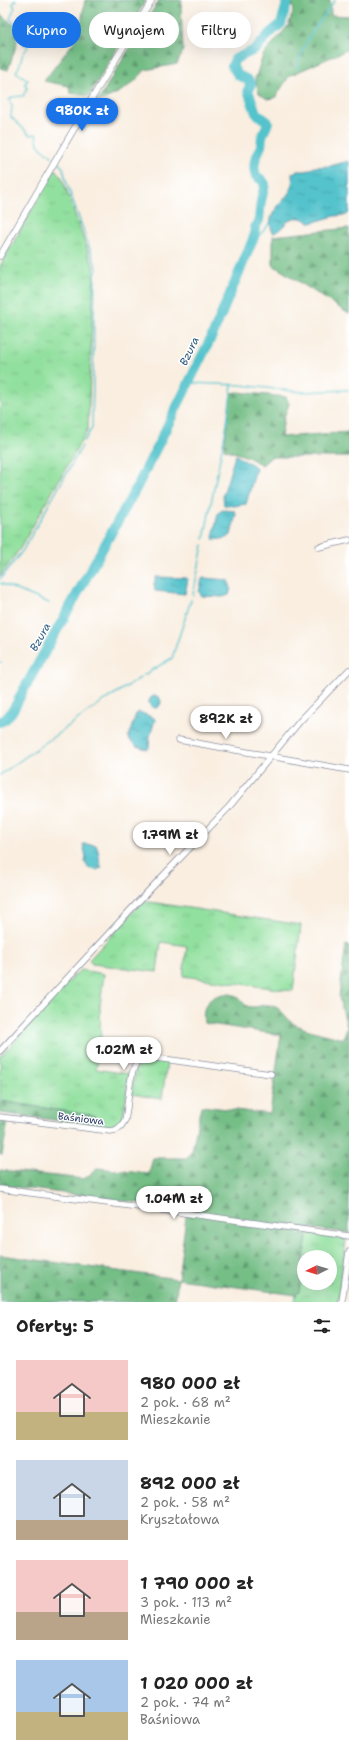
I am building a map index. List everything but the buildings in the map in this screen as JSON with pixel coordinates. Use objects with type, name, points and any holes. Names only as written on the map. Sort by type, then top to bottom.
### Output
[{"type":"street","points":[[0,256],[89,103],[152,0]]},
{"type":"street","points":[[319,547],[349,540]]},
{"type":"street","points":[[0,1051],[137,902],[229,807],[300,721],[349,670]]},
{"type":"street","points":[[180,740],[349,770]]},
{"type":"street","name":"Baśniowa","points":[[0,1117],[116,1130],[121,1126],[124,1120],[133,1072],[138,1058],[142,1056],[271,1074]]},
{"type":"street","points":[[0,1189],[349,1236]]},
{"type":"street","points":[[342,1302],[349,1252]]},
{"type":"green space","points":[[85,0],[146,0],[139,12],[89,12],[89,48],[118,48],[89,96],[70,93],[69,86],[44,81],[69,48],[81,48],[81,23]]},
{"type":"green space","points":[[159,0],[182,0],[183,50],[177,64],[145,70],[135,81],[124,89],[97,102],[130,48],[179,48],[179,12],[152,12]]},
{"type":"green space","points":[[286,0],[330,0],[331,15],[349,16],[349,49],[289,76],[275,98],[267,99],[259,93],[255,79],[263,55],[288,26],[294,9]]},
{"type":"green space","points":[[0,14],[12,24],[12,48],[15,48],[8,70],[0,68]]},
{"type":"green space","points":[[55,169],[62,178],[94,268],[88,429],[21,547],[0,576],[0,266]]},
{"type":"green space","points":[[349,228],[349,314],[273,265],[273,236]]},
{"type":"green space","points":[[238,392],[286,397],[289,404],[284,417],[281,437],[349,432],[349,457],[271,457],[262,465],[248,457],[224,449],[231,393]]},
{"type":"green space","points":[[143,901],[301,925],[293,991],[183,976],[187,946],[161,942],[157,972],[92,964],[89,960]]},
{"type":"green space","points":[[346,945],[349,946],[349,1233],[308,1228],[305,1250],[297,1250],[297,1290],[299,1290],[296,1295],[178,1279],[187,1209],[0,1185],[0,1170],[84,1179],[98,1168],[149,1174],[153,1158],[187,1158],[192,1151],[201,1106],[270,1114],[281,1035],[204,1023],[203,1018],[206,1005],[214,997],[222,994],[230,994],[238,997],[247,1006],[252,1007],[268,1005],[276,1007],[291,1022],[298,1026],[343,1039],[347,1027],[339,997]]},
{"type":"green space","points":[[81,970],[104,974],[100,1006],[101,1045],[96,1069],[128,1074],[126,1100],[123,1114],[119,1123],[112,1126],[100,1126],[95,1116],[0,1101],[0,1057]]},
{"type":"green space","points":[[149,1058],[167,1062],[162,1099],[132,1094],[137,1068],[140,1063]]},
{"type":"green space","points":[[0,1101],[95,1116],[100,1126],[0,1113]]},
{"type":"green space","points":[[0,1121],[8,1122],[2,1155],[0,1155]]},
{"type":"green space","points":[[307,1233],[346,1239],[338,1302],[295,1302],[296,1295],[299,1290],[337,1290],[337,1250],[305,1250]]},
{"type":"green space","points":[[0,1255],[178,1279],[175,1302],[0,1302]]},
{"type":"water","points":[[349,161],[349,212],[347,215],[334,216],[311,223],[297,218],[289,221],[278,231],[273,233],[271,219],[273,213],[289,192],[292,184],[292,173]]},
{"type":"water","points":[[237,455],[242,460],[255,466],[256,469],[246,504],[234,506],[224,505],[223,495],[235,456]]},
{"type":"water","points":[[223,510],[235,511],[236,514],[231,535],[227,538],[214,540],[213,537],[218,513]]},
{"type":"water","points":[[156,577],[188,579],[185,594],[155,591],[154,584]]},
{"type":"water","points":[[202,579],[228,580],[231,588],[229,595],[223,597],[202,596],[199,592]]},
{"type":"water","points":[[153,696],[157,696],[161,702],[157,708],[153,708],[149,704],[149,700]]},
{"type":"water","points":[[139,712],[154,718],[155,720],[150,736],[149,748],[147,749],[136,746],[128,738],[136,714]]},
{"type":"water","points":[[83,844],[96,845],[102,868],[96,870],[88,868],[85,862],[86,857]]},
{"type":"waterway","points":[[16,0],[14,1],[13,5],[15,7],[10,19],[14,22],[15,30],[25,31],[20,38],[24,45],[27,45],[28,47],[22,55],[16,72],[28,80],[25,83],[27,88],[23,96],[13,97],[9,100],[12,106],[11,117],[30,135],[36,134],[38,144],[53,157]]},
{"type":"waterway","name":"Bzura","points":[[0,722],[8,717],[14,709],[138,485],[213,334],[254,237],[255,228],[259,220],[265,184],[256,176],[255,164],[256,157],[261,146],[262,135],[268,122],[256,113],[248,90],[251,84],[248,80],[238,75],[232,66],[235,59],[256,49],[270,33],[281,24],[288,0]]},
{"type":"waterway","points":[[298,69],[307,41],[335,0]]},
{"type":"waterway","points":[[59,163],[63,168],[67,184],[97,269],[95,274],[92,428],[84,441]]},
{"type":"waterway","points":[[254,237],[258,237],[270,223]]},
{"type":"waterway","points":[[188,383],[241,385],[302,392],[349,390]]},
{"type":"waterway","points":[[204,539],[227,423],[232,385]]},
{"type":"waterway","points":[[0,579],[23,550],[82,446]]},
{"type":"waterway","points":[[193,595],[203,545]]},
{"type":"waterway","points":[[0,583],[49,603]]},
{"type":"waterway","points":[[144,675],[172,658],[191,600]]},
{"type":"waterway","points":[[0,775],[102,702],[140,678]]}]
